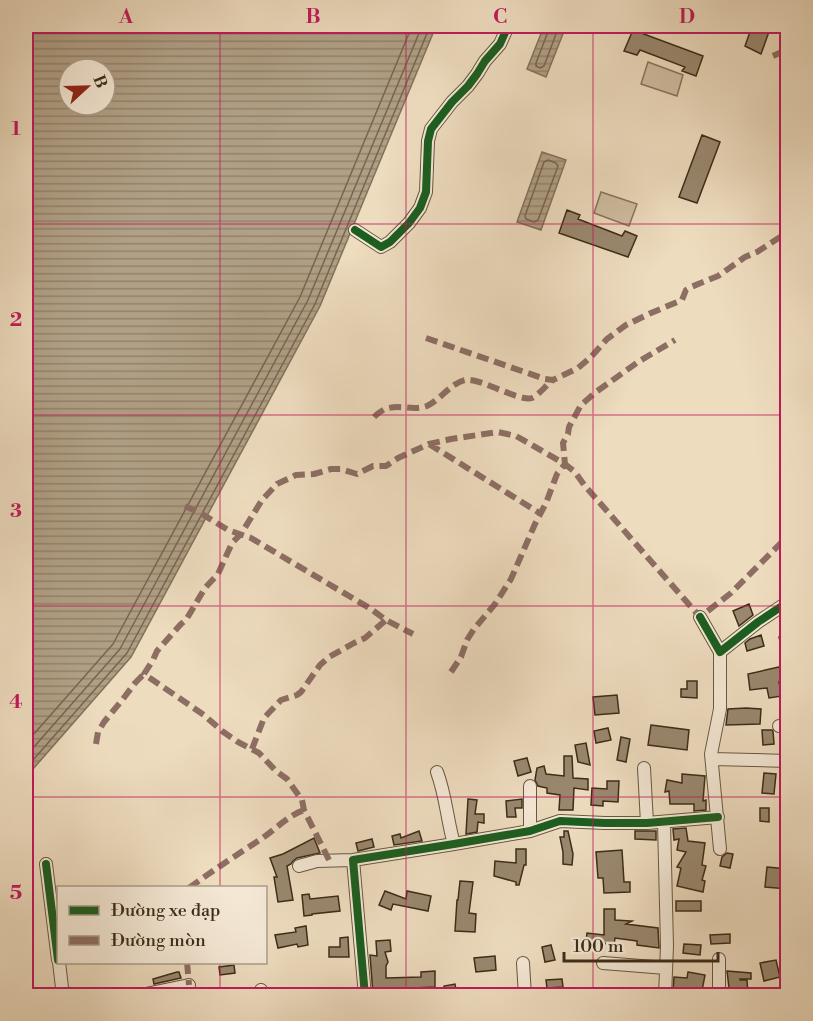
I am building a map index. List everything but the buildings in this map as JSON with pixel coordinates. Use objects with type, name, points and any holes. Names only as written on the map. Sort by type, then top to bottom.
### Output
[{"type":"street","points":[[355,230],[381,247],[390,242],[409,223],[420,208],[426,192],[428,141],[431,129],[500,44],[508,26]]},
{"type":"street","points":[[720,652],[788,602]]},
{"type":"street","points":[[700,617],[720,652],[720,710],[711,754],[720,849]]},
{"type":"street","points":[[712,759],[788,761]]},
{"type":"street","points":[[644,768],[647,823]]},
{"type":"street","points":[[438,772],[454,844]]},
{"type":"street","points":[[530,786],[530,831]]},
{"type":"street","points":[[299,866],[317,861],[353,860],[530,831],[560,821],[647,823],[718,817]]},
{"type":"street","points":[[664,822],[667,946],[665,996]]},
{"type":"street","points":[[353,860],[365,996]]},
{"type":"street","points":[[46,864],[57,947]]},
{"type":"street","points":[[718,958],[718,996]]},
{"type":"street","points":[[523,963],[525,996]]},
{"type":"street","points":[[603,963],[666,968]]},
{"type":"street","points":[[59,964],[63,996]]},
{"type":"street","points":[[136,996],[189,986]]},
{"type":"shaded area","points":[[648,62],[683,75],[677,96],[641,84]]},
{"type":"shaded area","points":[[601,192],[637,204],[629,226],[594,213]]},
{"type":"water","points":[[26,26],[436,26],[320,306],[131,657],[26,777]]},
{"type":"water","points":[[544,26],[566,26],[546,77],[527,69]]},
{"type":"water","points":[[542,152],[566,160],[541,230],[517,222]]},
{"type":"marked path","points":[[773,56],[788,49]]},
{"type":"marked path","points":[[426,338],[553,380],[578,368],[607,339],[626,325],[682,300],[686,290],[718,276],[788,232]]},
{"type":"marked path","points":[[451,672],[474,629],[495,604],[511,579],[557,474],[565,464],[563,443],[581,405],[638,362],[675,340]]},
{"type":"marked path","points":[[374,417],[390,408],[427,406],[455,384],[465,380],[480,382],[526,398],[535,397],[553,380]]},
{"type":"marked path","points":[[329,860],[304,810],[302,800],[287,779],[259,753],[238,742],[204,715],[144,674],[157,651],[186,620],[205,588],[218,574],[232,543],[241,534],[262,500],[277,484],[296,475],[314,474],[331,469],[341,469],[357,474],[373,466],[386,466],[429,444],[451,439],[498,432],[516,436],[575,472],[700,617],[731,593],[788,536]]},
{"type":"marked path","points":[[429,444],[541,514]]},
{"type":"marked path","points":[[185,506],[228,530],[251,538],[413,634]]},
{"type":"marked path","points":[[252,749],[264,718],[281,700],[301,692],[320,665],[329,657],[365,638],[386,620]]},
{"type":"marked path","points":[[96,744],[98,732],[104,722],[144,674]]},
{"type":"marked path","points":[[192,886],[286,820],[304,810]]},
{"type":"marked path","points":[[187,964],[189,985]]},
{"type":"cycle path","points":[[355,230],[381,247],[390,242],[409,223],[420,208],[426,192],[428,141],[431,129],[500,44],[508,26]]},
{"type":"cycle path","points":[[700,617],[720,652],[788,602]]},
{"type":"cycle path","points":[[365,996],[353,860],[530,831],[560,821],[647,823],[718,817]]},
{"type":"cycle path","points":[[46,864],[57,952]]}]
